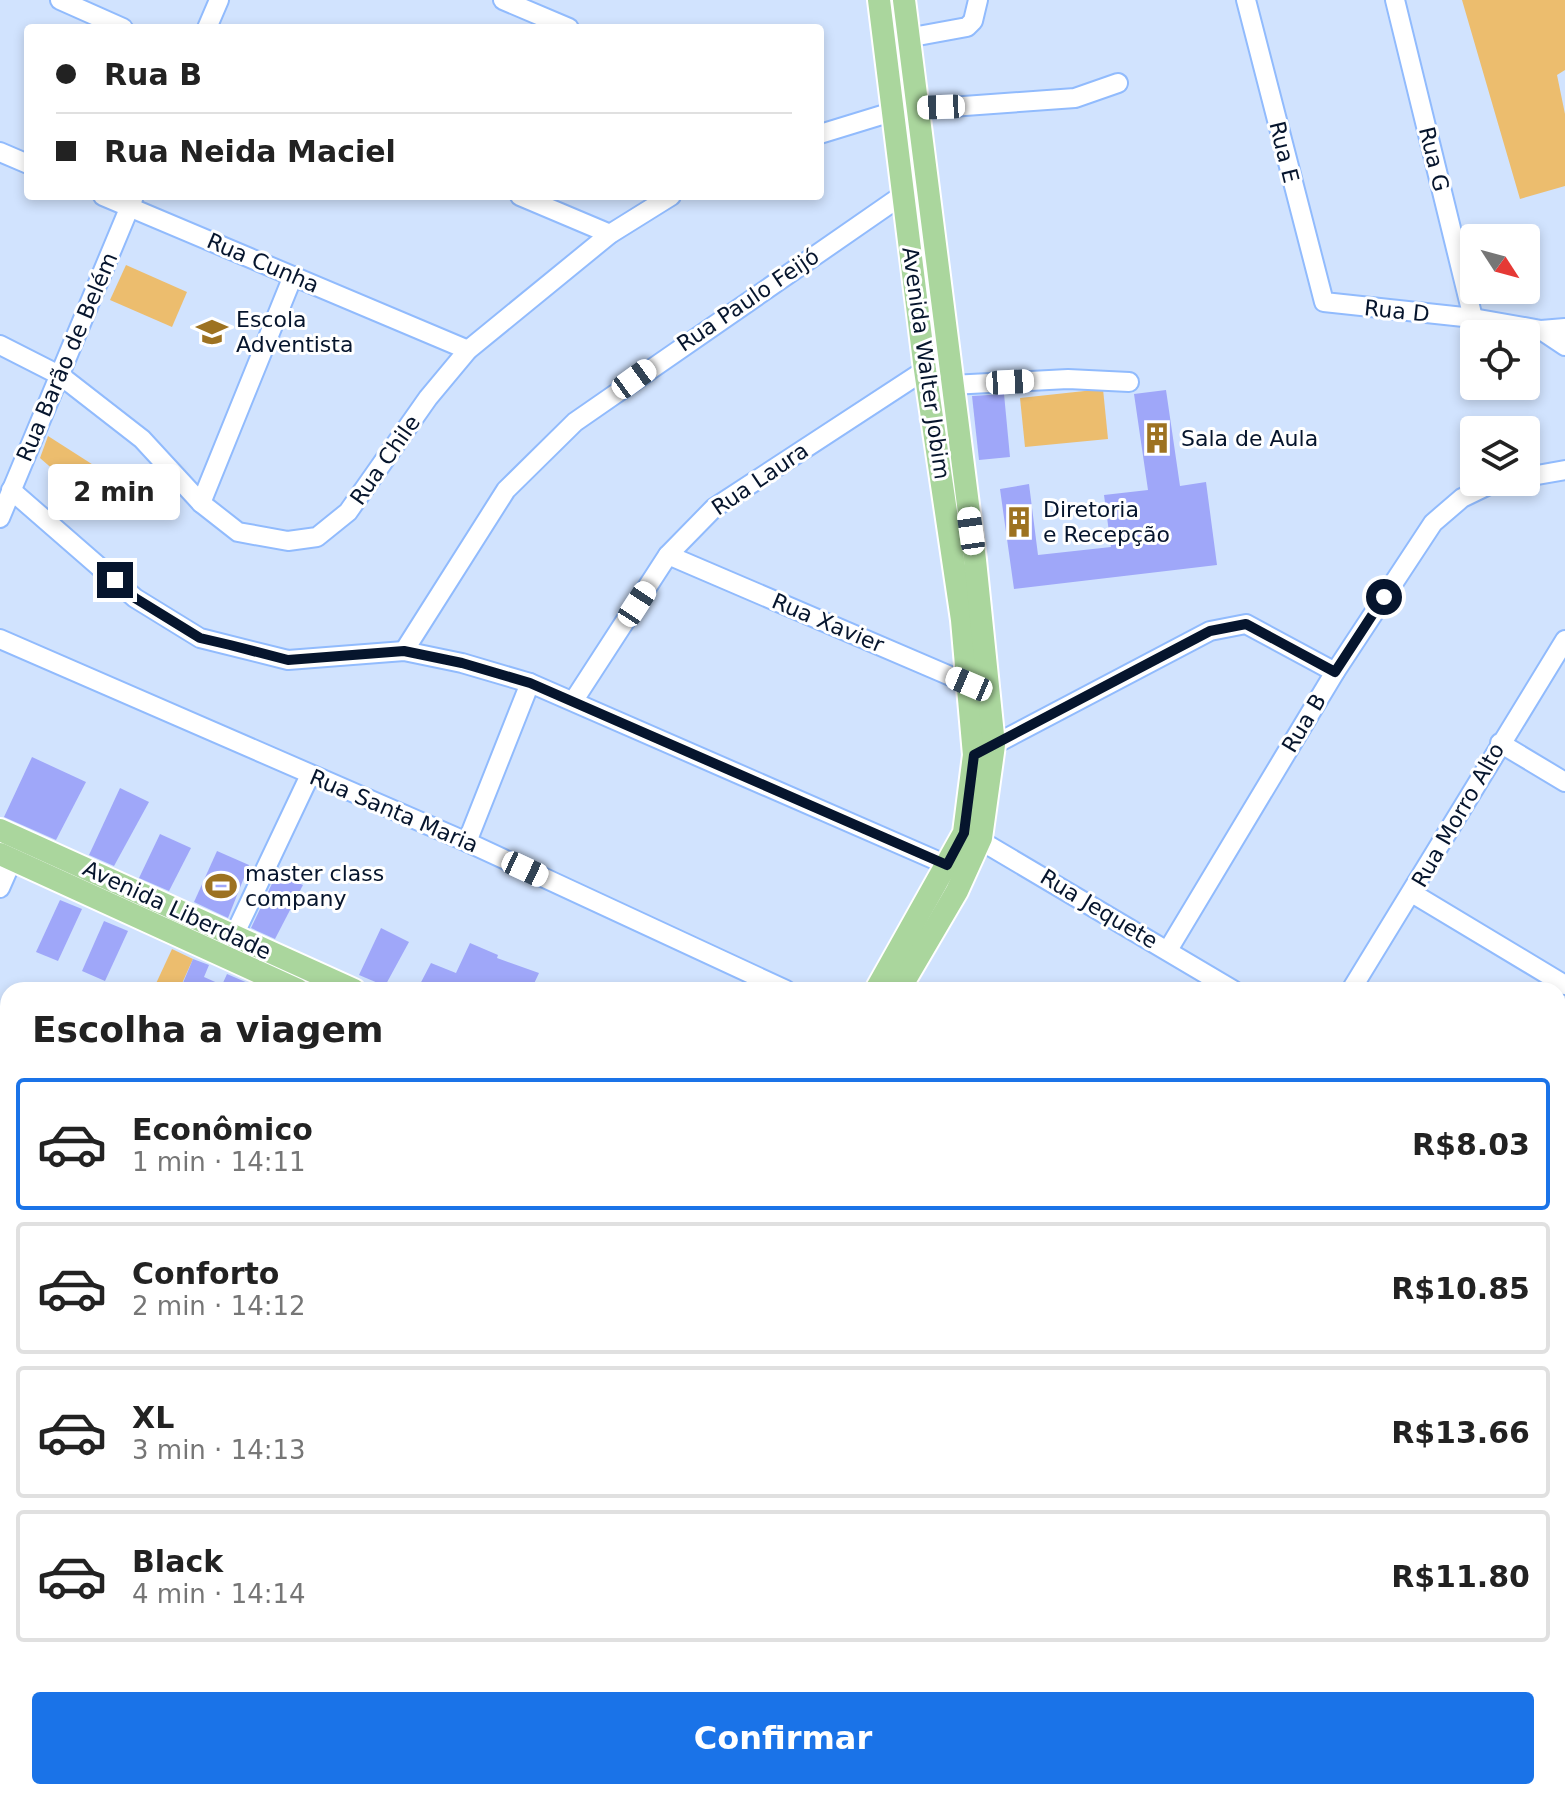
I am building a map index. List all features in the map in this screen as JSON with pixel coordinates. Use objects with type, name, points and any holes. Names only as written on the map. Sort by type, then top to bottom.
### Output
[{"type":"main road","name":"Avenida Walter Jobim","points":[[879,0],[925,186],[951,385],[984,750],[972,836],[957,891],[891,982]]},
{"type":"main road","name":"Avenida Walter Jobim","points":[[904,0],[907,38],[904,194],[925,370],[979,682]]},
{"type":"main road","name":"Avenida Liberdade","points":[[0,830],[11,850],[224,958],[280,982]]},
{"type":"main road","name":"Avenida Walter Jobim","points":[[889,982],[947,865],[972,836]]},
{"type":"main road","name":"Avenida Liberdade","points":[[11,850],[233,937],[336,982]]},
{"type":"street","points":[[60,0],[114,24]]},
{"type":"street","points":[[209,24],[219,0]]},
{"type":"street","points":[[503,0],[560,24]]},
{"type":"street","points":[[907,38],[967,27],[973,21],[978,0]]},
{"type":"street","name":"Rua E","points":[[1246,0],[1324,302]]},
{"type":"street","name":"Rua G","points":[[1395,0],[1473,318]]},
{"type":"street","points":[[824,133],[906,109],[1075,98],[1118,83]]},
{"type":"street","points":[[0,152],[24,162]]},
{"type":"street","name":"Rua Paulo Feijó","points":[[404,651],[506,490],[575,422],[904,194],[925,186]]},
{"type":"street","points":[[529,200],[610,234]]},
{"type":"street","name":"Rua Chile","points":[[0,345],[61,376],[142,439],[201,503],[238,532],[288,541],[317,537],[348,512],[428,398],[468,350],[610,234],[665,200]]},
{"type":"street","name":"Rua Cunha","points":[[132,202],[293,276],[468,350]]},
{"type":"street","name":"Rua Barão de Belém","points":[[0,518],[132,202]]},
{"type":"street","points":[[201,503],[293,276]]},
{"type":"street","name":"Rua D","points":[[1324,302],[1473,318],[1541,330],[1565,328]]},
{"type":"street","points":[[1541,330],[1565,346]]},
{"type":"street","name":"Rua Laura","points":[[574,700],[668,555],[714,508],[925,370]]},
{"type":"street","points":[[951,385],[1068,379],[1129,382]]},
{"type":"street","points":[[1540,474],[1565,470]]},
{"type":"street","points":[[11,490],[135,598],[200,638],[288,660],[404,651],[462,663],[530,683],[947,865]]},
{"type":"street","name":"Rua B","points":[[1168,950],[1335,672],[1433,523],[1466,496]]},
{"type":"street","name":"Rua Xavier","points":[[668,555],[979,682]]},
{"type":"street","points":[[984,750],[1210,631],[1246,624],[1335,672]]},
{"type":"street","name":"Rua Santa Maria","points":[[0,639],[467,842],[769,982]]},
{"type":"street","name":"Rua Morro Alto","points":[[1356,982],[1565,640]]},
{"type":"street","points":[[467,842],[530,683]]},
{"type":"street","points":[[1500,743],[1565,782]]},
{"type":"street","points":[[224,958],[310,775]]},
{"type":"street","name":"Rua Jequete","points":[[972,836],[1220,982]]},
{"type":"street","points":[[0,888],[11,850]]},
{"type":"street","points":[[1412,893],[1560,982]]},
{"type":"shaded area","points":[[1462,0],[1565,0],[1565,70],[1557,75],[1565,114],[1565,186],[1520,199]]},
{"type":"shaded area","points":[[126,265],[187,292],[172,327],[110,300]]},
{"type":"shaded area","points":[[1103,389],[1108,439],[1025,447],[1020,398]]},
{"type":"shaded area","points":[[48,436],[98,468],[81,494],[40,458]]},
{"type":"shaded area","points":[[172,949],[193,959],[183,982],[157,982]]},
{"type":"building","points":[[1166,390],[1180,486],[1206,482],[1217,565],[1014,589],[1000,489],[1029,484],[1038,555],[1111,547],[1104,495],[1148,490],[1134,394]]},
{"type":"building","points":[[1004,394],[1010,457],[979,460],[972,396]]},
{"type":"building","points":[[32,757],[86,782],[56,840],[4,817]]},
{"type":"building","points":[[120,788],[149,802],[114,866],[89,855]]},
{"type":"building","points":[[160,834],[191,848],[169,891],[139,878]]},
{"type":"building","name":"master class company","points":[[217,851],[249,865],[228,918],[194,902]]},
{"type":"building","points":[[277,873],[303,885],[275,939],[251,928]]},
{"type":"building","points":[[60,900],[82,909],[58,961],[36,952]]},
{"type":"building","points":[[104,921],[128,931],[105,981],[82,971]]},
{"type":"building","points":[[381,928],[409,942],[387,982],[376,982],[359,975]]},
{"type":"building","points":[[470,943],[498,955],[497,958],[539,973],[535,982],[421,982],[431,963],[456,973]]},
{"type":"building","points":[[193,959],[209,965],[204,977],[215,982],[183,982]]},
{"type":"building","points":[[227,974],[246,982],[223,982]]},
{"type":"place","name":"Escola Adventista","points":[[212,332]]},
{"type":"place","name":"Sala de Aula","points":[[1157,438]]},
{"type":"place","name":"Diretoria e Recepção","points":[[1019,522]]},
{"type":"place","name":"master class company","points":[[221,886]]},
{"type":"route","points":[[115,580],[135,598],[200,638],[288,660],[404,651],[462,663],[530,683],[947,865],[964,833],[974,755],[1210,631],[1246,624],[1335,672],[1384,597]]}]
